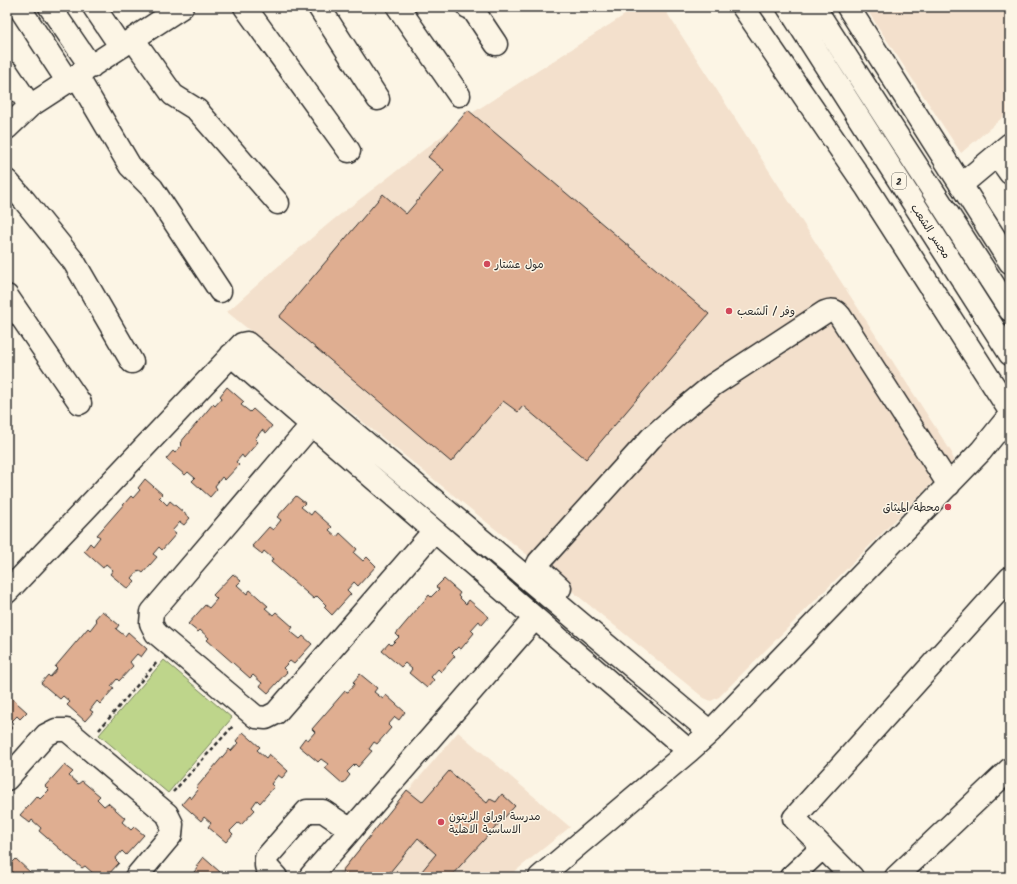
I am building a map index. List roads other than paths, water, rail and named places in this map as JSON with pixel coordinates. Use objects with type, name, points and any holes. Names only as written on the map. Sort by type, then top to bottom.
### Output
[{"type":"main road","points":[[18,7],[79,75]]},
{"type":"main road","points":[[50,7],[79,75],[130,166],[152,188],[220,291]]},
{"type":"main road","points":[[94,7],[173,95],[198,110],[278,203]]},
{"type":"main road","points":[[7,128],[30,106],[180,7]]},
{"type":"main road","points":[[245,7],[349,151]]},
{"type":"main road","points":[[319,7],[378,99]]},
{"type":"main road","points":[[398,7],[459,95]]},
{"type":"main road","points":[[468,7],[472,8],[496,44]]},
{"type":"main road","points":[[743,7],[867,188],[1010,411]]},
{"type":"main road","name":"مجسر الشعب","points":[[788,7],[1010,354]]},
{"type":"main road","name":"مجسر الشعب","points":[[814,7],[1010,310]]},
{"type":"main road","points":[[848,7],[1010,262]]},
{"type":"main road","points":[[7,72],[30,106]]},
{"type":"main road","points":[[961,185],[1004,149],[1010,173]]},
{"type":"main road","points":[[7,182],[24,200],[74,262],[132,362]]},
{"type":"main road","points":[[7,296],[80,403]]},
{"type":"main road","points":[[622,658],[606,630],[539,569],[537,566],[539,562],[652,438],[679,413],[713,385],[825,312],[830,310],[836,311],[840,316],[949,484]]},
{"type":"main road","points":[[7,592],[242,344],[247,343],[434,531],[689,751]]},
{"type":"main road","points":[[540,877],[710,732],[981,451],[1010,415]]},
{"type":"main road","points":[[319,417],[152,612],[151,623],[156,633],[256,717],[266,718],[276,713],[434,531]]},
{"type":"main road","points":[[319,417],[622,658],[710,732]]},
{"type":"main road","points":[[852,877],[794,818],[1010,578]]},
{"type":"main road","points":[[310,877],[535,618]]},
{"type":"main road","points":[[7,780],[46,734],[56,730],[67,730],[167,814],[172,824],[171,836],[136,877]]},
{"type":"main road","points":[[896,877],[1010,769]]},
{"type":"main road","points":[[276,877],[266,866],[266,858],[307,811],[323,811],[351,830]]},
{"type":"main road","points":[[791,877],[822,848]]},
{"type":"place","name":"مول عشتار","points":[[487,264]]},
{"type":"place","name":"وفر / ألشعب","points":[[729,311]]},
{"type":"place","name":"محطة الميثاق","points":[[948,507]]},
{"type":"place","name":"مدرسة اوراق الزيتون الاساسية الاهلية","points":[[441,822]]}]
